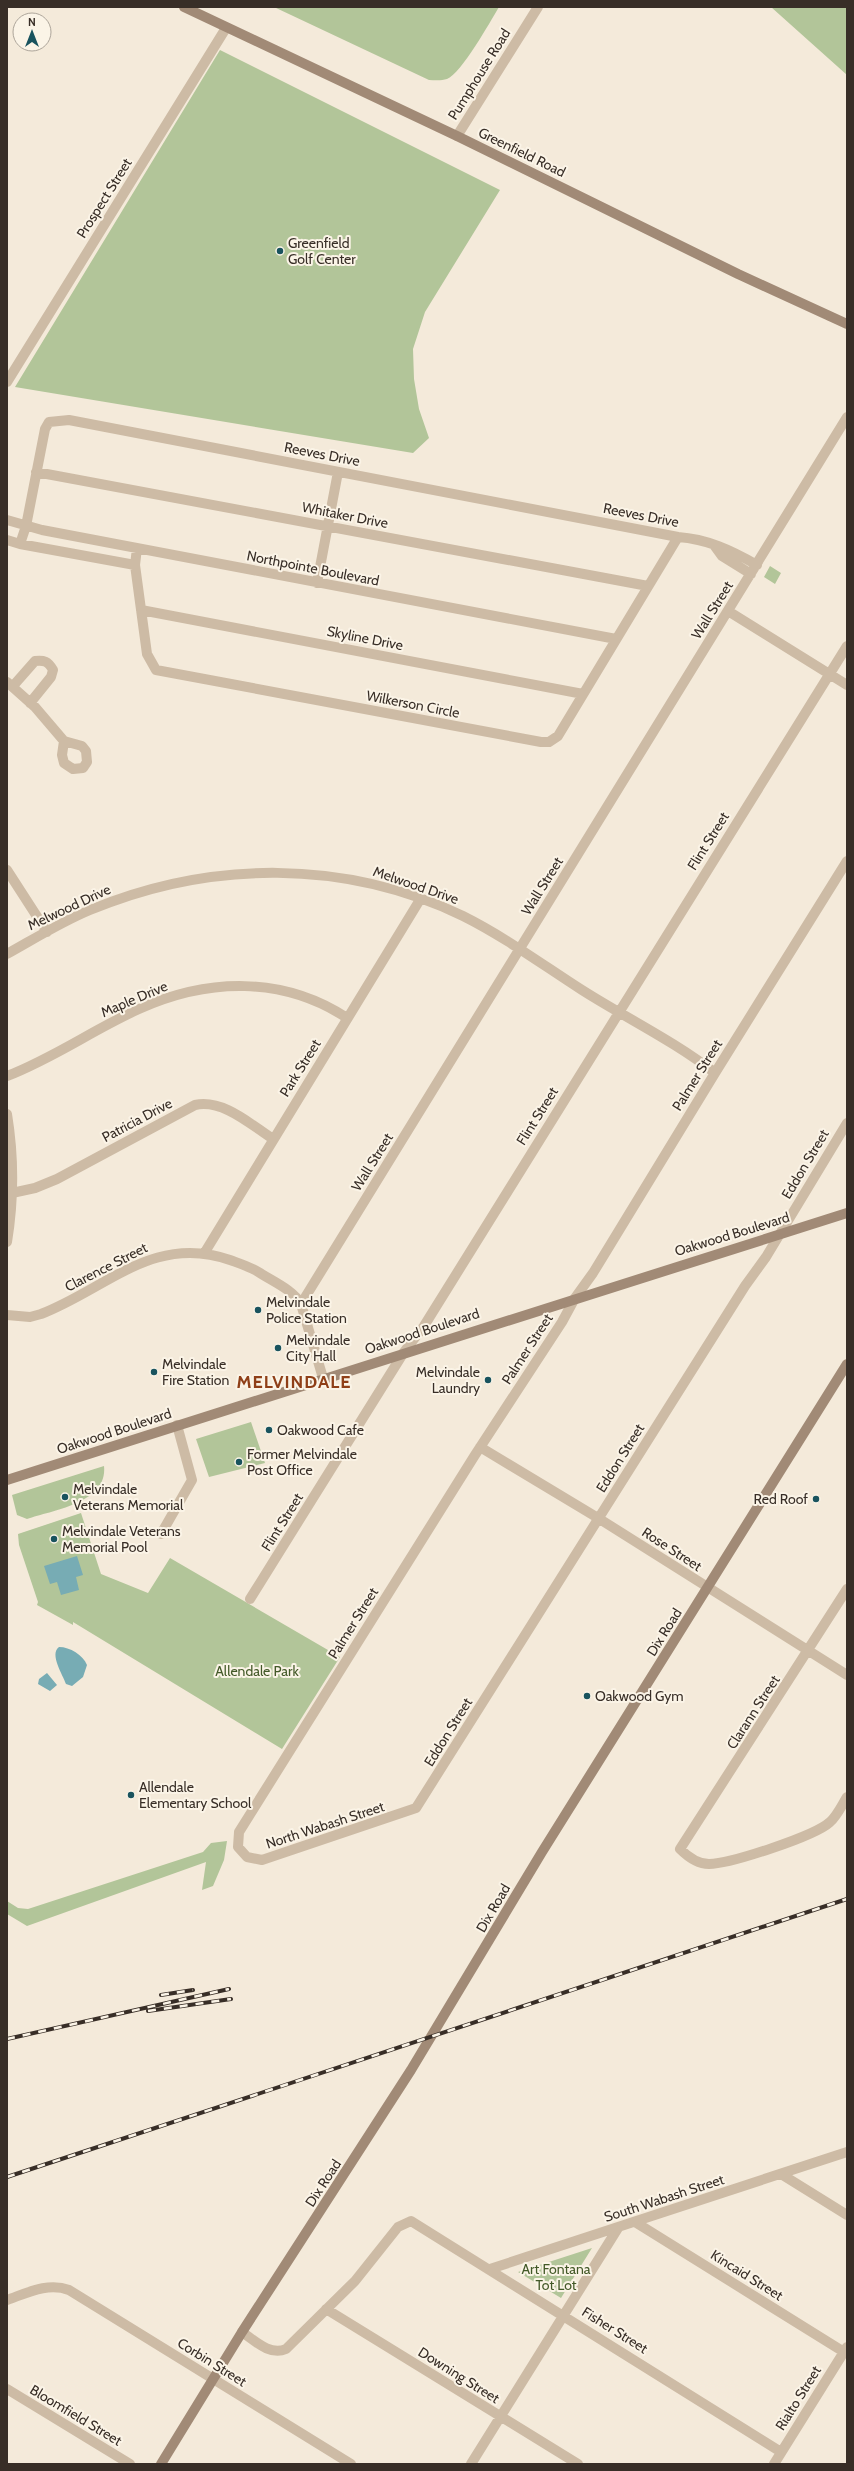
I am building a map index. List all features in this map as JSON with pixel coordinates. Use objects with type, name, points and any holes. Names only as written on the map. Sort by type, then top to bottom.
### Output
[{"type":"main road","name":"Greenfield Road","points":[[184,7],[457,136],[738,274],[847,324]]},
{"type":"main road","name":"Oakwood Boulevard","points":[[7,1480],[404,1352],[847,1213]]},
{"type":"main road","name":"Dix Road","points":[[161,2464],[242,2332],[379,2122],[474,1969],[542,1852],[847,1364]]},
{"type":"street","name":"Pumphouse Road","points":[[457,136],[538,7]]},
{"type":"street","name":"Prospect Street","points":[[7,382],[226,28]]},
{"type":"street","name":"Wall Street","points":[[301,1304],[847,417]]},
{"type":"street","name":"Reeves Drive","points":[[20,544],[26,526],[45,429],[49,422],[69,420],[678,537],[700,539],[736,553],[757,565]]},
{"type":"street","name":"Whitaker Drive","points":[[36,472],[648,586]]},
{"type":"street","points":[[317,582],[338,472]]},
{"type":"street","name":"Northpointe Boulevard","points":[[7,520],[26,526],[137,548],[616,639]]},
{"type":"street","name":"Wilkerson Circle","points":[[137,548],[135,566],[147,654],[156,670],[542,742],[549,742],[558,736],[678,537]]},
{"type":"street","points":[[7,540],[20,544],[135,566]]},
{"type":"street","name":"Reeves Drive","points":[[714,545],[722,556],[751,574]]},
{"type":"street","name":"Skyline Drive","points":[[141,610],[583,694]]},
{"type":"street","points":[[728,611],[847,685]]},
{"type":"street","name":"Flint Street","points":[[250,1599],[404,1352],[424,1326],[617,1013],[847,646]]},
{"type":"street","points":[[30,702],[51,678],[53,670],[50,664],[43,660],[34,661],[10,684],[30,702],[64,741]]},
{"type":"street","name":"Palmer Street","points":[[242,1853],[237,1842],[239,1832],[480,1447],[562,1322],[575,1298],[593,1273],[714,1073],[847,861]]},
{"type":"street","points":[[7,870],[47,932]]},
{"type":"street","name":"Melwood Drive","points":[[7,954],[88,910],[136,893],[187,880],[236,873],[285,872],[332,876],[376,884],[421,898],[463,916],[520,950],[617,1013],[714,1073]]},
{"type":"street","name":"Park Street","points":[[205,1252],[421,898]]},
{"type":"street","name":"Maple Drive","points":[[7,1076],[41,1061],[139,1009],[170,997],[202,990],[246,986],[282,989],[318,1001],[347,1018]]},
{"type":"street","name":"Patricia Drive","points":[[12,1193],[34,1188],[58,1179],[195,1104],[210,1103],[221,1106],[273,1139]]},
{"type":"street","points":[[7,1114],[12,1147],[12,1193],[7,1242]]},
{"type":"street","name":"Eddon Street","points":[[416,1808],[745,1286],[766,1257],[847,1123]]},
{"type":"street","name":"Clarence Street","points":[[7,1315],[30,1317],[54,1309],[150,1258],[177,1252],[205,1252],[251,1267],[293,1294],[301,1304]]},
{"type":"street","points":[[301,1304],[323,1378]]},
{"type":"street","points":[[161,1534],[192,1480],[177,1425]]},
{"type":"street","name":"Rose Street","points":[[480,1447],[598,1518],[707,1589],[847,1675]]},
{"type":"street","name":"Clarann Street","points":[[847,1589],[809,1651],[680,1849],[695,1861],[709,1864],[731,1860],[821,1829],[831,1822],[847,1797]]},
{"type":"street","name":"North Wabash Street","points":[[242,1853],[252,1860],[262,1860],[416,1808]]},
{"type":"street","name":"South Wabash Street","points":[[490,2269],[847,2152]]},
{"type":"street","points":[[781,2174],[847,2215]]},
{"type":"street","name":"Fisher Street","points":[[326,2309],[368,2266],[393,2232],[405,2222],[412,2221],[564,2314],[782,2452]]},
{"type":"street","name":"Kincaid Street","points":[[635,2222],[845,2349]]},
{"type":"street","points":[[471,2464],[618,2228]]},
{"type":"street","name":"Corbin Street","points":[[7,2300],[45,2287],[58,2286],[69,2290],[351,2464]]},
{"type":"street","points":[[242,2332],[269,2350],[282,2351],[290,2346],[326,2309]]},
{"type":"street","name":"Downing Street","points":[[326,2309],[578,2464]]},
{"type":"street","name":"Rialto Street","points":[[774,2464],[845,2349]]},
{"type":"street","name":"Bloomfield Street","points":[[7,2389],[130,2464]]},
{"type":"green space","points":[[274,7],[499,7],[475,47],[460,68],[447,79],[429,80]]},
{"type":"green space","points":[[771,7],[847,7],[847,75]]},
{"type":"green space","name":"Greenfield Golf Center","points":[[220,50],[500,190],[425,312],[413,349],[414,379],[419,409],[429,438],[413,453],[15,387]]},
{"type":"green space","points":[[770,566],[781,573],[775,584],[764,577]]},
{"type":"green space","points":[[251,1422],[265,1463],[209,1477],[196,1439]]},
{"type":"green space","points":[[104,1466],[103,1479],[97,1489],[88,1497],[64,1508],[27,1519],[17,1515],[12,1495]]},
{"type":"green space","name":"Allendale Park","points":[[81,1513],[101,1574],[148,1593],[170,1558],[340,1657],[282,1749],[73,1622],[73,1625],[37,1605],[38,1602],[19,1545],[18,1534]]},
{"type":"green space","points":[[227,1841],[224,1860],[213,1886],[202,1890],[206,1862],[27,1926],[7,1914],[7,1901],[18,1908],[28,1909],[203,1852],[211,1843]]},
{"type":"green space","name":"Art Fontana Tot Lot","points":[[592,2248],[561,2298],[518,2272]]},
{"type":"water","points":[[77,1556],[83,1575],[76,1577],[79,1590],[61,1595],[57,1582],[50,1584],[44,1566]]},
{"type":"water","points":[[59,1647],[67,1648],[76,1652],[87,1665],[83,1677],[72,1686],[66,1684],[56,1659],[56,1650]]},
{"type":"water","points":[[47,1673],[57,1685],[50,1691],[38,1684],[39,1679]]},
{"type":"railway","points":[[7,2177],[847,1899]]},
{"type":"railway","points":[[7,2039],[229,1989]]},
{"type":"railway","points":[[161,1995],[193,1990]]},
{"type":"railway","points":[[148,2011],[231,1999]]},
{"type":"place","name":"Greenfield Golf Center","points":[[280,251]]},
{"type":"place","name":"Melvindale Police Station","points":[[258,1310]]},
{"type":"place","name":"Melvindale City Hall","points":[[278,1348]]},
{"type":"place","name":"Melvindale Fire Station","points":[[154,1372]]},
{"type":"place","name":"Melvindale Laundry","points":[[488,1380]]},
{"type":"place","name":"Oakwood Cafe","points":[[269,1430]]},
{"type":"place","name":"Former Melvindale Post Office","points":[[239,1462]]},
{"type":"place","name":"Melvindale Veterans Memorial","points":[[65,1497]]},
{"type":"place","name":"Red Roof","points":[[816,1499]]},
{"type":"place","name":"Melvindale Veterans Memorial Pool","points":[[54,1539]]},
{"type":"place","name":"Oakwood Gym","points":[[587,1696]]},
{"type":"place","name":"Allendale Elementary School","points":[[131,1795]]},
{"type":"district","name":"MELVINDALE","points":[[294,1382]]}]
